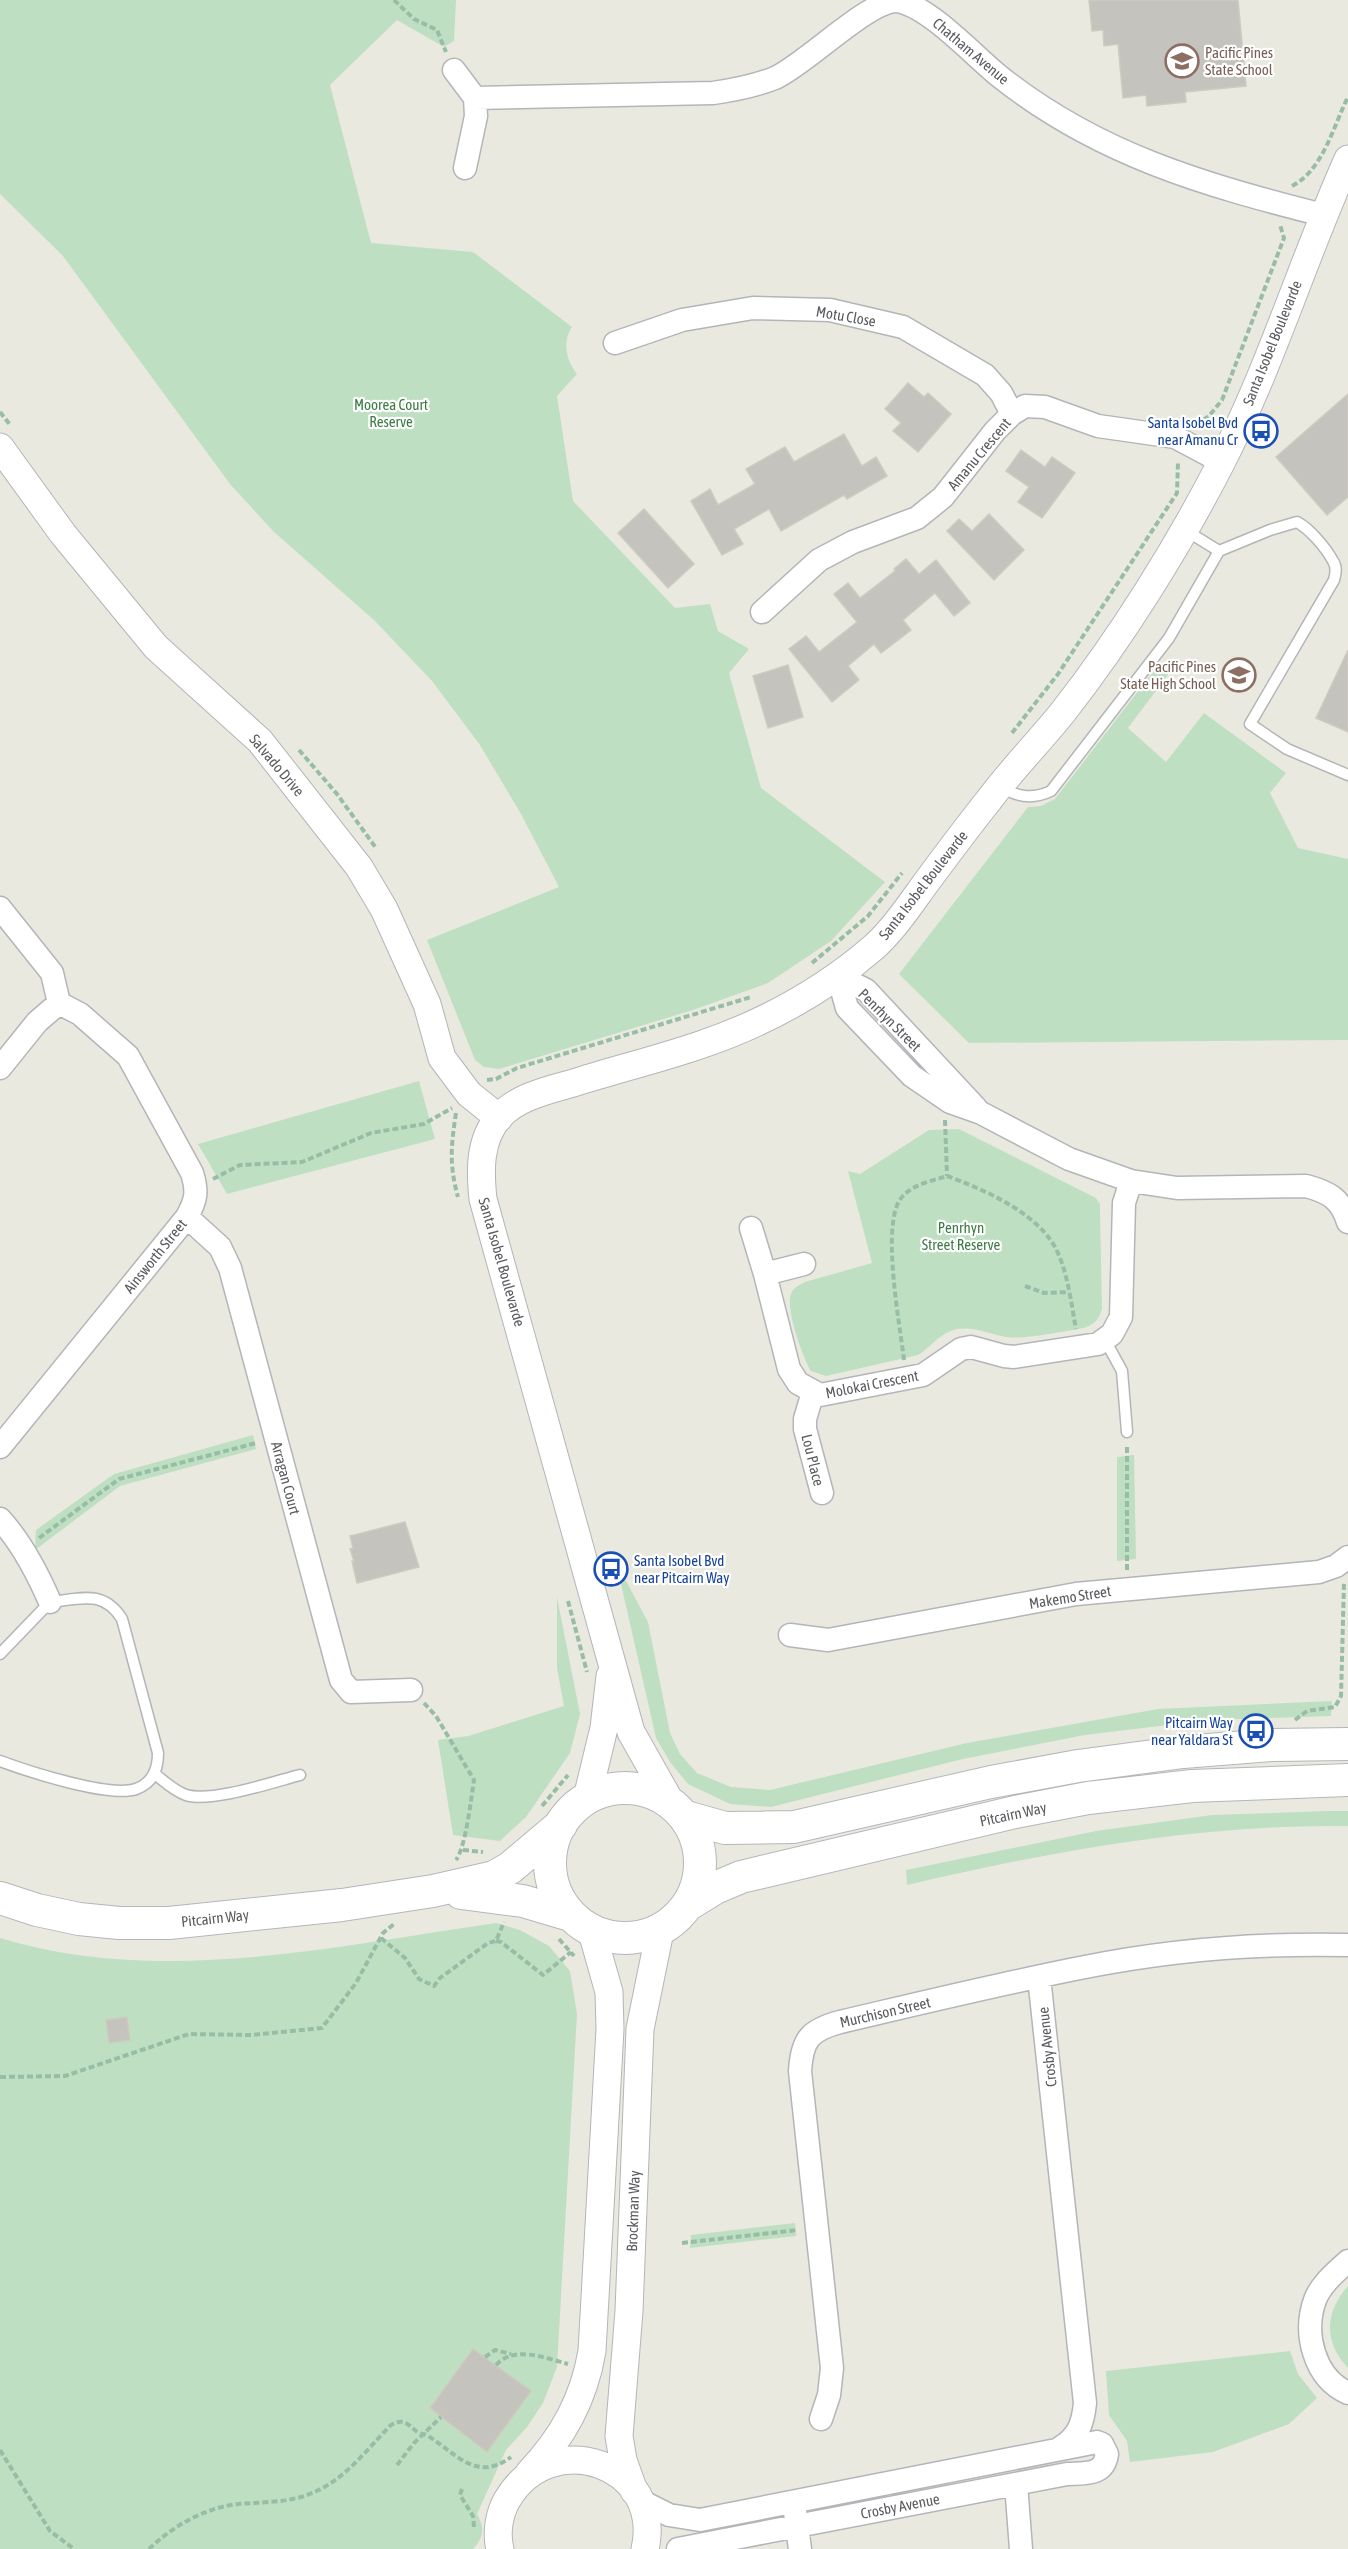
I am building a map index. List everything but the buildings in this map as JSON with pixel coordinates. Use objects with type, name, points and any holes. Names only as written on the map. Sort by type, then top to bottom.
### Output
[{"type":"main road","points":[[678,1810],[697,1838],[701,1860],[699,1883],[689,1904],[676,1920],[660,1931],[638,1938],[614,1939],[572,1933],[556,1895],[550,1872],[552,1847],[550,1818],[572,1810],[587,1798],[607,1790],[629,1788],[650,1792],[678,1810],[726,1828],[794,1827],[991,1782],[1078,1766],[1194,1751],[1272,1745],[1348,1744]]},
{"type":"main road","name":"Pitcairn Way","points":[[689,1904],[741,1876],[1015,1812],[1088,1798],[1192,1786],[1348,1780]]},
{"type":"main road","name":"Pitcairn Way","points":[[0,1898],[36,1910],[79,1919],[119,1923],[149,1923],[342,1905],[433,1891],[494,1878],[510,1868],[550,1818]]},
{"type":"main road","name":"Pitcairn Way","points":[[433,1891],[470,1893],[510,1906],[572,1933]]},
{"type":"street","name":"Chatham Avenue","points":[[475,98],[713,93],[741,88],[776,78],[803,61],[880,4],[896,1],[918,8],[1000,77],[1076,129],[1148,162],[1215,187],[1323,215]]},
{"type":"street","points":[[454,70],[475,98],[476,116],[465,168]]},
{"type":"street","name":"Santa Isobel Boulevarde","points":[[678,1810],[631,1732],[483,1199],[480,1162],[488,1135],[499,1118],[525,1098],[699,1045],[754,1025],[790,1008],[838,976],[877,944],[901,918],[999,786],[1062,712],[1107,650],[1184,530],[1221,462],[1253,392],[1323,215],[1348,159]]},
{"type":"street","name":"Motu Close","points":[[615,343],[682,320],[753,308],[830,309],[903,327],[985,375],[1001,393],[1012,414]]},
{"type":"street","name":"Amanu Crescent","points":[[762,612],[819,560],[853,542],[917,518],[943,497],[995,431],[1012,414],[1025,406],[1045,407],[1098,426],[1174,437],[1221,462]]},
{"type":"street","name":"Salvado Drive","points":[[0,447],[63,534],[156,646],[260,741],[359,867],[384,909],[427,1004],[442,1058],[469,1094],[499,1118]]},
{"type":"street","points":[[0,908],[52,973],[60,1003],[37,1022],[0,1068]]},
{"type":"street","name":"Penrhyn Street","points":[[838,976],[866,990],[981,1113],[1069,1159],[1131,1181],[1178,1188],[1306,1186],[1323,1190],[1333,1196],[1346,1211]]},
{"type":"street","name":"Ainsworth Street","points":[[0,1446],[187,1217],[197,1188],[192,1173],[128,1056],[80,1014],[60,1003]]},
{"type":"street","points":[[1105,1340],[1118,1325],[1121,1317],[1124,1203],[1131,1181]]},
{"type":"street","name":"Arragan Court","points":[[187,1217],[220,1247],[230,1268],[341,1680],[351,1692],[411,1690]]},
{"type":"street","name":"Molokai Crescent","points":[[751,1228],[789,1369],[798,1383],[813,1392],[828,1394],[923,1375],[953,1353],[971,1347],[1014,1357],[1079,1348],[1105,1340]]},
{"type":"street","points":[[765,1275],[804,1264]]},
{"type":"street","name":"Lou Place","points":[[813,1392],[805,1419],[805,1429],[822,1493]]},
{"type":"street","points":[[0,1518],[24,1549],[50,1602]]},
{"type":"street","name":"Makemo Street","points":[[790,1635],[828,1640],[1077,1594],[1319,1572],[1342,1562]]},
{"type":"street","name":"Santa Isobel Boulevarde","points":[[587,1798],[604,1728],[612,1663]]},
{"type":"street","name":"Brockman Way","points":[[645,2549],[647,2533],[645,2516],[623,2460],[619,2436],[629,2311],[640,2029],[660,1931]]},
{"type":"street","points":[[500,2549],[498,2536],[504,2505],[523,2463],[562,2434],[573,2415],[588,2374],[592,2351],[610,2028],[609,1992],[572,1933]]},
{"type":"street","name":"Murchison Street","points":[[821,2419],[829,2395],[832,2368],[800,2071],[802,2050],[810,2036],[819,2029],[840,2022],[1130,1959],[1278,1946],[1348,1946]]},
{"type":"street","name":"Crosby Avenue","points":[[1039,1977],[1085,2403],[1080,2429],[1075,2438],[1060,2448]]},
{"type":"street","points":[[1348,2261],[1330,2277],[1316,2299],[1310,2324],[1312,2349],[1324,2373],[1348,2393]]},
{"type":"street","name":"Crosby Avenue","points":[[678,2549],[1016,2484],[1098,2471],[1106,2460],[1106,2449],[1085,2403]]},
{"type":"street","name":"Crosby Avenue","points":[[636,2495],[669,2516],[700,2520],[1060,2448],[1097,2442],[1106,2449]]},
{"type":"street","points":[[523,2463],[572,2459],[590,2461],[614,2472],[636,2495]]},
{"type":"street","points":[[1016,2484],[1021,2549]]},
{"type":"street","points":[[794,2501],[800,2549]]},
{"type":"lane","points":[[999,786],[1014,795],[1040,796],[1051,791],[1169,638],[1219,551],[1261,533],[1297,522],[1305,526],[1334,562],[1336,570],[1334,580],[1250,724],[1287,749],[1348,775]]},
{"type":"lane","points":[[1184,530],[1219,551]]},
{"type":"lane","points":[[1105,1340],[1122,1371],[1127,1432]]},
{"type":"lane","points":[[0,1654],[50,1602],[102,1599],[117,1610],[122,1619],[158,1753],[158,1764],[155,1774],[145,1784],[122,1791],[56,1780],[0,1761]]},
{"type":"lane","points":[[155,1774],[175,1791],[194,1797],[242,1790],[300,1775]]},
{"type":"path","points":[[394,0],[414,19],[437,30],[454,70]]},
{"type":"path","points":[[1007,739],[1058,674],[1177,493],[1178,462],[1198,423],[1209,416],[1222,400],[1284,238],[1277,221],[1282,205],[1290,187],[1308,175],[1320,158],[1348,97]]},
{"type":"path","points":[[804,969],[868,916],[904,870]]},
{"type":"path","points":[[212,1180],[240,1165],[302,1162],[370,1133],[424,1124],[459,1104],[482,1080],[496,1079],[517,1068],[755,996]]},
{"type":"path","points":[[944,1126],[947,1176]]},
{"type":"path","points":[[906,1378],[891,1245],[892,1214],[897,1203],[912,1188],[947,1176],[1000,1198],[1046,1233],[1056,1249],[1069,1292],[1079,1348]]},
{"type":"path","points":[[1026,1286],[1044,1293],[1069,1292]]},
{"type":"path","points":[[1126,1588],[1127,1432]]},
{"type":"path","points":[[24,1549],[119,1479],[275,1438]]},
{"type":"path","points":[[1304,1725],[1293,1725],[1295,1720],[1306,1711],[1335,1707],[1341,1696],[1344,1580],[1342,1562]]},
{"type":"path","points":[[411,1690],[436,1716],[474,1780],[463,1836],[463,1850]]},
{"type":"path","points":[[550,1818],[570,1772]]},
{"type":"path","points":[[496,1941],[510,1906]]},
{"type":"path","points":[[0,2077],[65,2076],[189,2034],[251,2035],[322,2028],[356,1983],[381,1938],[393,1924],[404,1923]]},
{"type":"path","points":[[381,1938],[405,1958],[419,1978],[434,1986],[440,1978],[488,1943],[496,1941],[501,1942],[543,1975],[572,1933]]},
{"type":"path","points":[[572,1933],[578,1962]]},
{"type":"path","points":[[682,2243],[817,2228]]},
{"type":"path","points":[[485,2357],[495,2350],[568,2364]]},
{"type":"path","points":[[496,2365],[503,2357],[512,2354]]},
{"type":"path","points":[[566,2372],[569,2358]]},
{"type":"path","points":[[397,2464],[441,2417]]},
{"type":"path","points":[[149,2549],[172,2529],[217,2507],[286,2500],[308,2495],[344,2474],[395,2423],[408,2423],[457,2458],[475,2466],[523,2463]]},
{"type":"path","points":[[0,2450],[50,2531],[74,2549]]},
{"type":"path","points":[[462,2489],[460,2495],[473,2516],[475,2530]]},
{"type":"green space","name":"Moorea Court Reserve","points":[[0,0],[456,0],[454,41],[444,47],[397,20],[330,85],[371,243],[473,252],[572,327],[566,345],[570,363],[577,374],[557,396],[573,501],[675,608],[710,604],[718,631],[749,649],[729,673],[761,788],[885,882],[831,941],[768,983],[693,1010],[499,1069],[484,1067],[475,1060],[427,940],[559,887],[521,814],[480,745],[432,681],[375,621],[273,531],[230,484],[63,256],[0,194]]},
{"type":"green space","points":[[1159,664],[1173,668],[1128,728],[1166,762],[1204,713],[1286,773],[1270,793],[1298,848],[1348,859],[1348,1040],[969,1043],[899,974],[1028,807],[1041,806],[1055,799]]},
{"type":"green space","points":[[419,1081],[435,1139],[227,1194],[198,1144]]},
{"type":"green space","name":"Penrhyn Street Reserve","points":[[959,1129],[1096,1198],[1100,1204],[1102,1309],[1098,1319],[1084,1328],[1013,1338],[971,1329],[958,1329],[942,1336],[918,1355],[826,1376],[811,1371],[800,1345],[790,1310],[792,1292],[805,1282],[872,1263],[848,1171],[860,1174],[929,1130]]},
{"type":"green space","points":[[253,1435],[256,1449],[120,1486],[35,1550],[36,1530],[114,1474]]},
{"type":"green space","points":[[1134,1455],[1136,1559],[1117,1561],[1117,1457]]},
{"type":"green space","points":[[616,1562],[648,1622],[670,1733],[680,1754],[697,1773],[731,1787],[770,1790],[967,1743],[1158,1709],[1332,1701],[1331,1716],[1209,1720],[1085,1735],[963,1759],[771,1807],[730,1804],[688,1784],[670,1762],[656,1738]]},
{"type":"green space","points":[[557,1597],[580,1714],[570,1753],[526,1817],[500,1841],[453,1835],[438,1740],[468,1736],[564,1706],[557,1668]]},
{"type":"green space","points":[[1348,1811],[1348,1826],[1237,1830],[1126,1842],[1016,1861],[907,1885],[906,1870],[1096,1831],[1212,1815]]},
{"type":"green space","points":[[496,1923],[520,1930],[549,1946],[570,1971],[577,2014],[557,2367],[543,2403],[527,2427],[506,2450],[477,2514],[482,2532],[477,2545],[473,2549],[0,2549],[0,1938],[61,1952],[123,1960],[185,1961],[248,1958],[310,1951]]},
{"type":"green space","points":[[795,2223],[796,2236],[690,2248],[691,2235]]},
{"type":"green space","points":[[1348,2286],[1348,2368],[1334,2348],[1330,2327],[1335,2306]]},
{"type":"green space","points":[[1290,2351],[1298,2374],[1317,2398],[1289,2424],[1213,2452],[1130,2462],[1127,2441],[1109,2415],[1106,2371]]},
{"type":"place","name":"Pacific Pines State School","points":[[1182,61]]},
{"type":"place","name":"Santa Isobel Bvd near Amanu Cr","points":[[1261,431]]},
{"type":"place","name":"Pacific Pines State High School","points":[[1239,675]]},
{"type":"place","name":"Santa Isobel Bvd near Pitcairn Way","points":[[611,1569]]},
{"type":"place","name":"Pitcairn Way near Yaldara St","points":[[1256,1731]]}]
